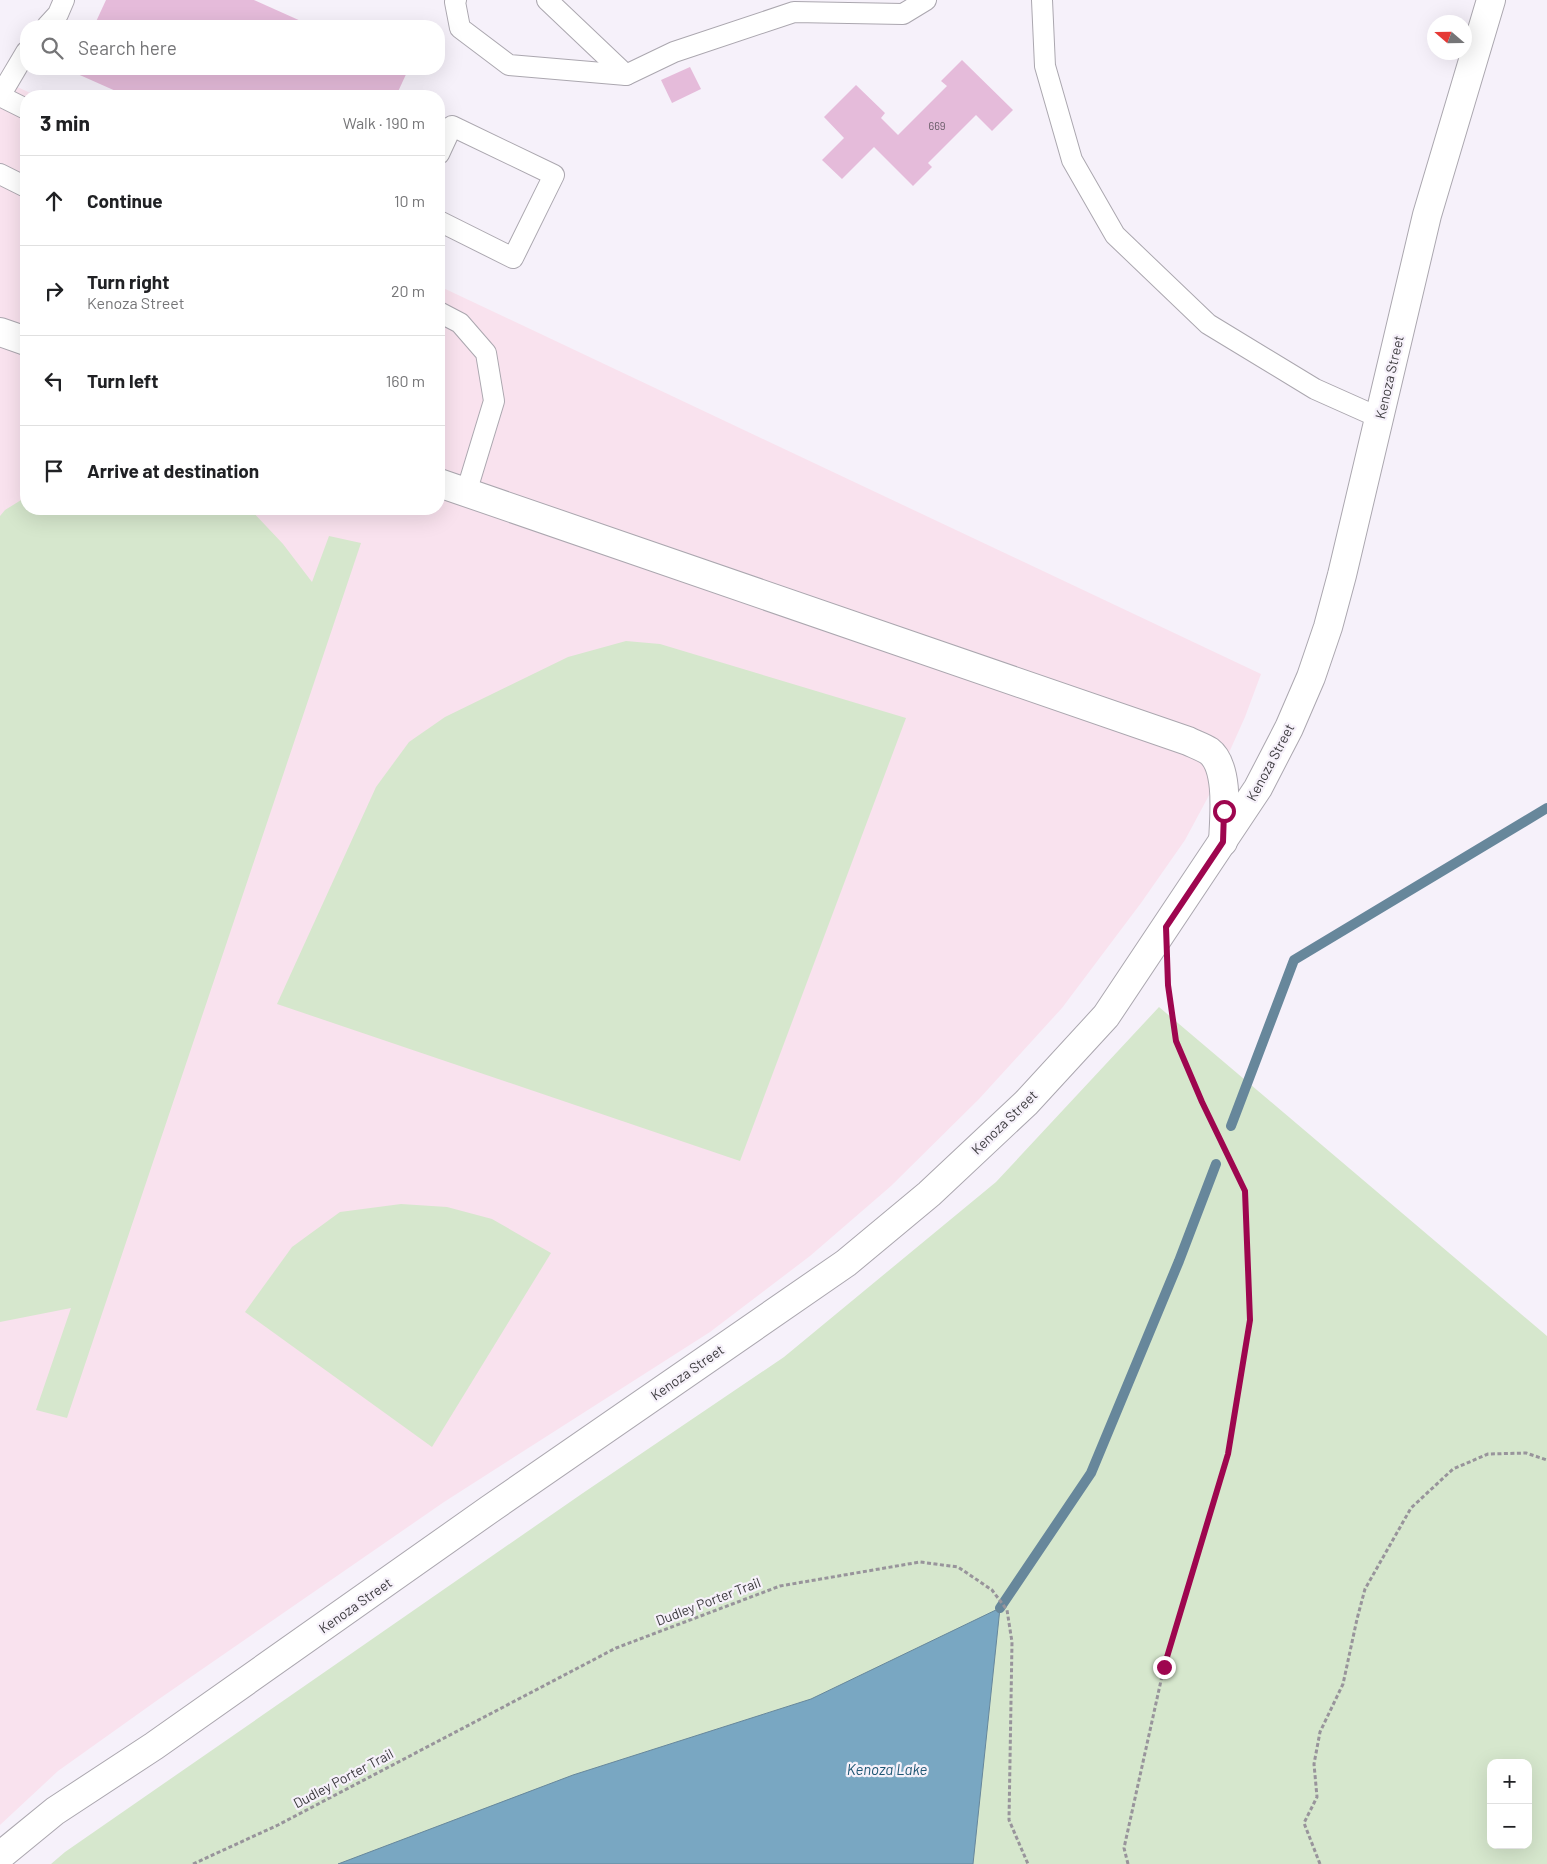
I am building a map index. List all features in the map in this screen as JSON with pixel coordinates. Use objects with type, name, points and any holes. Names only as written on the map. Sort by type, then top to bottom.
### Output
[{"type":"street","name":"Kenoza Street","points":[[0,1856],[55,1811],[154,1746],[490,1509],[846,1263],[929,1194],[1026,1103],[1106,1016],[1223,842],[1262,780],[1289,728],[1311,677],[1331,618],[1427,215],[1491,0]]},
{"type":"street","points":[[0,332],[20,339]]},
{"type":"street","points":[[445,485],[1188,741],[1210,752],[1217,762],[1222,775],[1223,842]]},
{"type":"lane","points":[[52,20],[58,14],[64,0]]},
{"type":"lane","points":[[456,0],[460,28],[509,65],[626,75],[674,52],[794,12],[904,14],[926,0]]},
{"type":"lane","points":[[547,0],[626,75]]},
{"type":"lane","points":[[1042,0],[1045,66],[1072,160],[1115,235],[1208,324],[1315,389],[1380,418]]},
{"type":"lane","points":[[20,62],[0,96],[20,106]]},
{"type":"lane","points":[[445,141],[452,126],[554,175],[513,258],[445,224]]},
{"type":"lane","points":[[0,174],[20,184]]},
{"type":"lane","points":[[445,315],[460,323],[486,353],[494,401],[466,493]]},
{"type":"path","points":[[1128,1864],[1124,1848],[1164,1667],[1228,1454],[1250,1320],[1245,1191],[1202,1102],[1176,1041],[1168,975]]},
{"type":"path","points":[[1320,1864],[1304,1823],[1317,1797],[1314,1764],[1320,1732],[1344,1684],[1365,1589],[1411,1508],[1453,1469],[1488,1454],[1526,1453],[1547,1460]]},
{"type":"path","name":"Dudley Porter Trail","points":[[193,1864],[278,1825],[616,1648],[780,1586],[920,1562],[958,1567],[992,1590],[1007,1610],[1012,1642],[1009,1820],[1028,1864]]},
{"type":"shaded area","points":[[0,79],[24,90],[20,90],[20,515],[445,515],[445,289],[1261,674],[1245,717],[1214,786],[1185,840],[1141,903],[1062,1008],[979,1099],[891,1186],[810,1256],[710,1332],[444,1502],[159,1699],[58,1771],[0,1825]]},
{"type":"green space","points":[[20,501],[20,515],[256,515],[283,544],[312,582],[329,536],[361,543],[67,1418],[36,1410],[71,1308],[0,1322],[0,516],[5,510]]},
{"type":"green space","points":[[626,641],[660,644],[906,718],[740,1161],[277,1004],[376,787],[409,742],[445,717],[568,657]]},
{"type":"green space","points":[[1159,1007],[1547,1336],[1547,1864],[51,1864],[65,1852],[583,1493],[784,1357],[996,1182]]},
{"type":"green space","points":[[401,1204],[447,1207],[492,1219],[551,1253],[432,1447],[245,1312],[292,1247],[340,1212]]},
{"type":"water","name":"Kenoza Lake","points":[[1000,1608],[973,1864],[338,1864],[573,1775],[811,1699]]},
{"type":"building","points":[[106,0],[254,0],[299,20],[97,20]]},
{"type":"building","points":[[962,60],[1013,110],[992,131],[976,115],[928,163],[932,167],[913,186],[874,147],[842,179],[822,160],[844,138],[824,117],[856,85],[885,113],[881,118],[898,135],[947,86],[941,81]]},
{"type":"building","points":[[690,67],[701,89],[672,103],[661,80]]},
{"type":"building","points":[[80,75],[406,75],[399,90],[114,90]]},
{"type":"waterway","points":[[1231,1126],[1294,960],[1547,808]]},
{"type":"waterway","points":[[1000,1608],[1091,1473],[1179,1261],[1216,1164]]},
{"type":"route","points":[[1164,1667],[1228,1454],[1250,1320],[1245,1191],[1202,1102],[1176,1041],[1168,985],[1166,927],[1223,842],[1224,811]]}]
